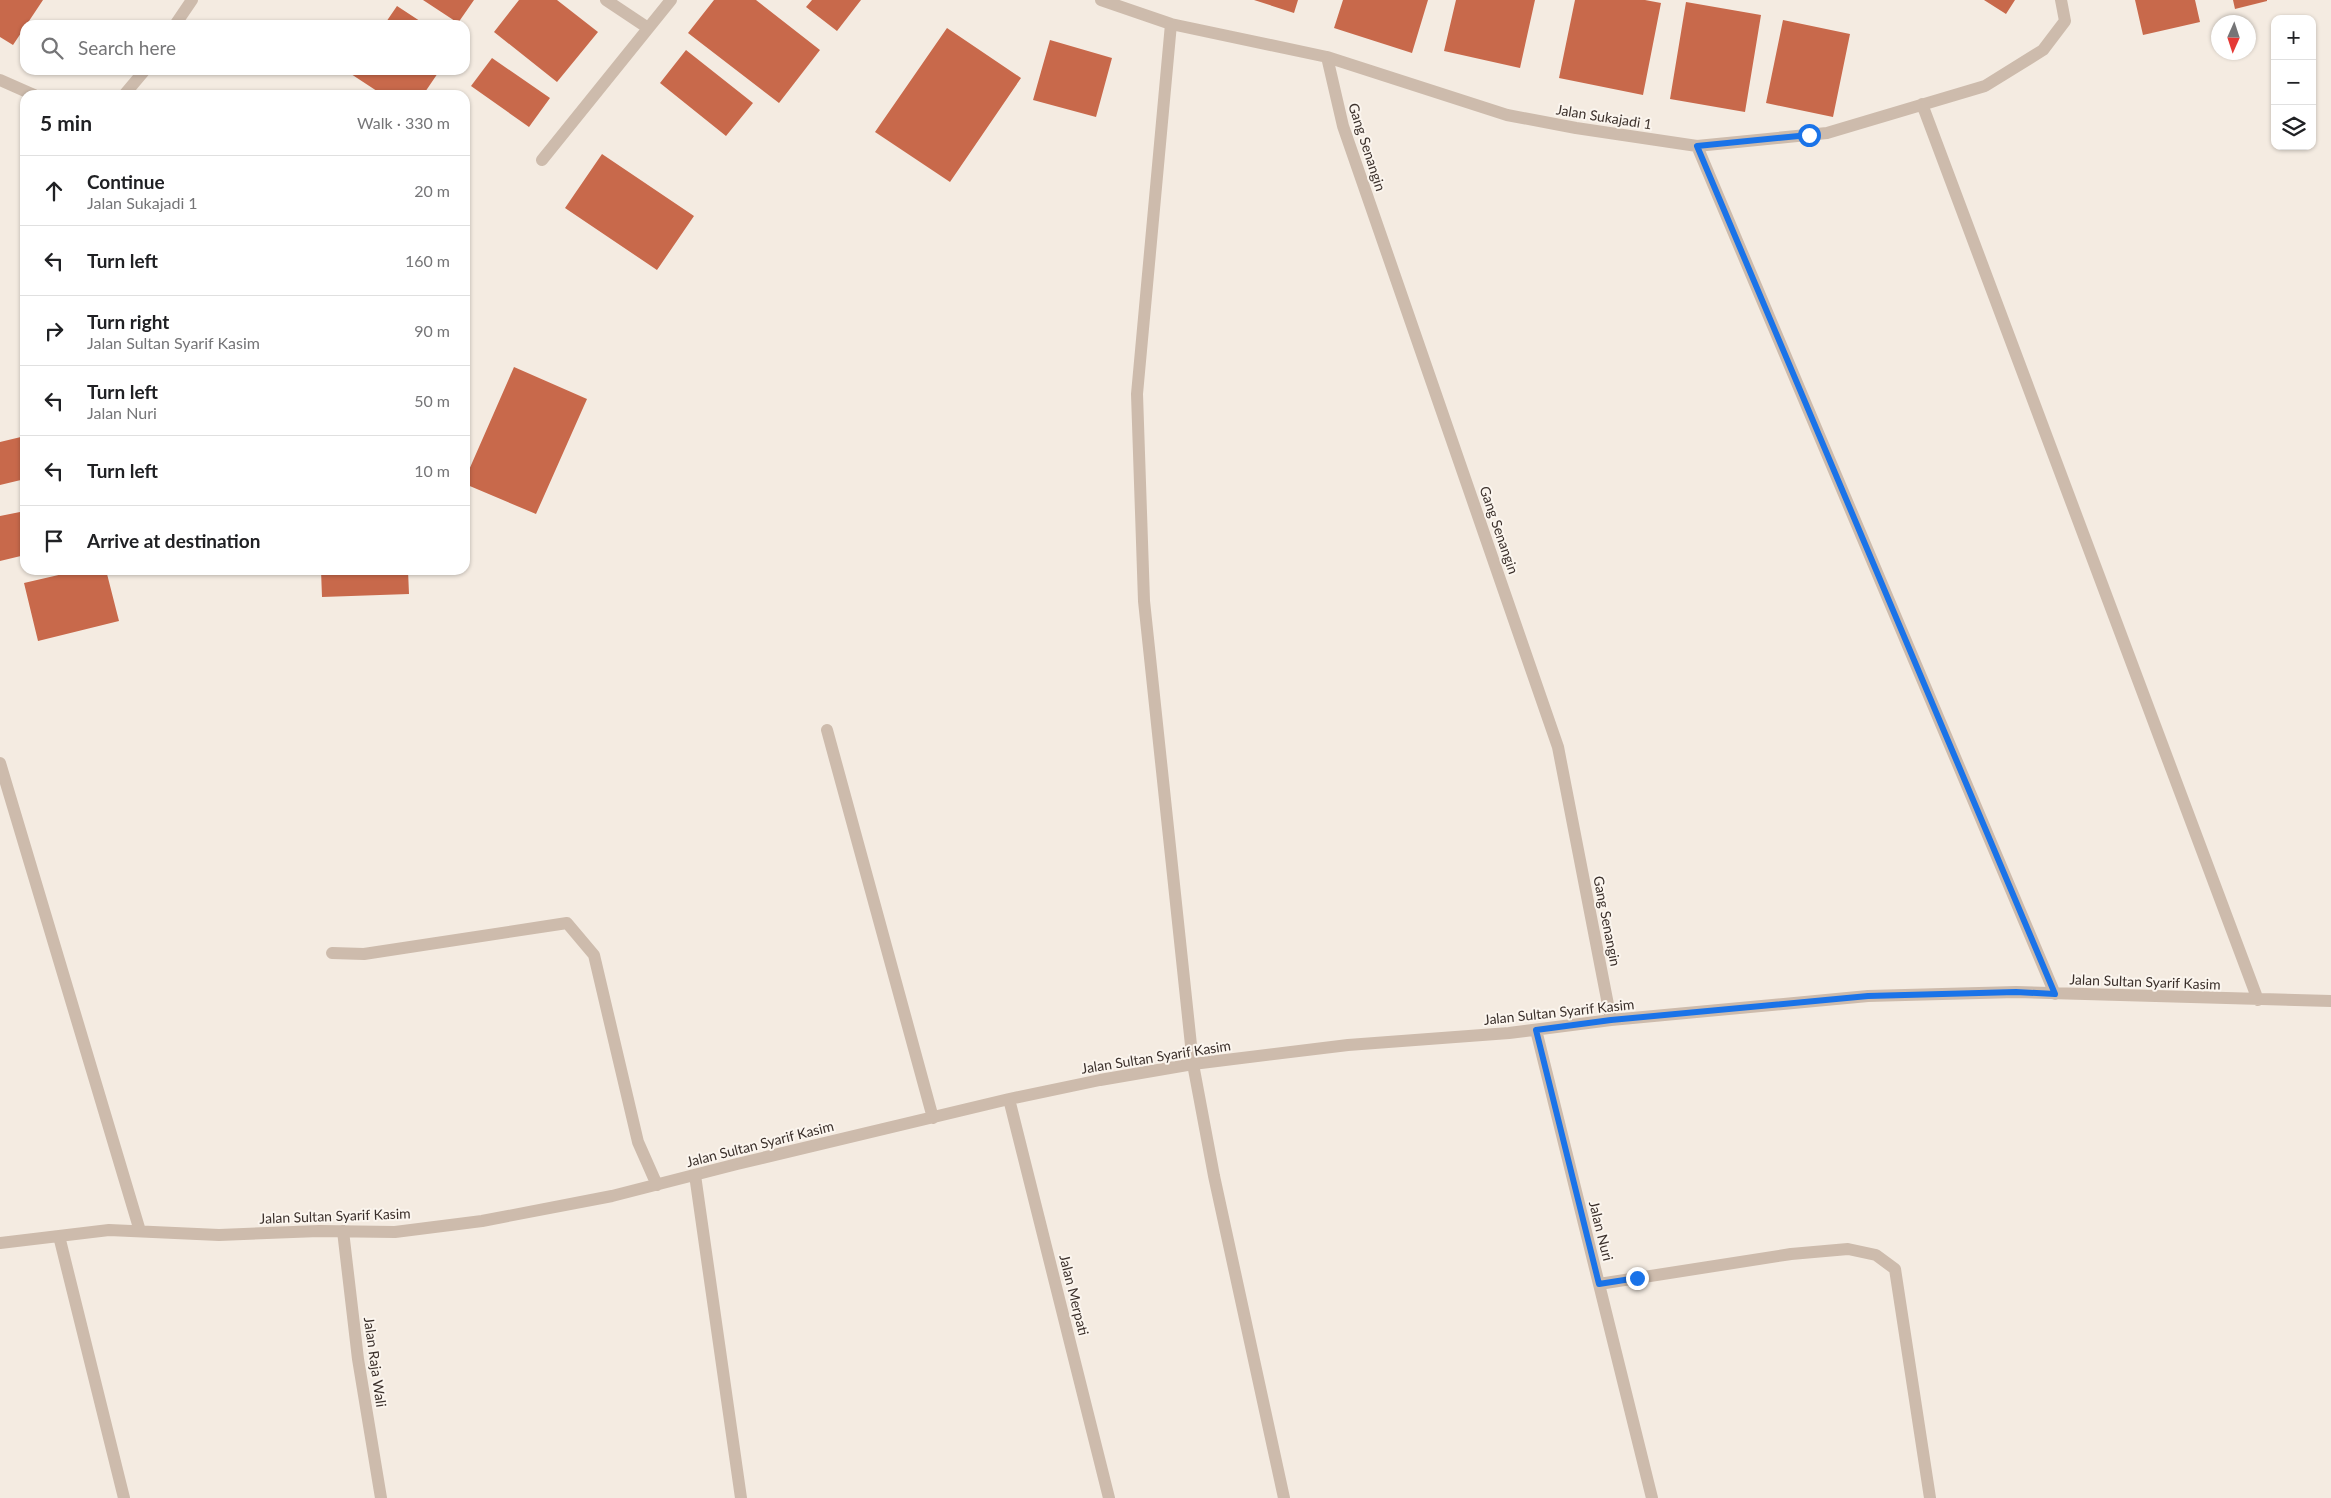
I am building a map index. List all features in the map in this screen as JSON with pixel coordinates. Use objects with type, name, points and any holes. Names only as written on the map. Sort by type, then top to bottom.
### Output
[{"type":"street","points":[[178,20],[192,0]]},
{"type":"street","points":[[606,0],[648,28]]},
{"type":"street","points":[[542,160],[670,0]]},
{"type":"street","name":"Jalan Sukajadi 1","points":[[1101,0],[1171,24],[1327,57],[1507,114],[1576,128],[1697,146],[1827,133],[1985,86],[2043,50],[2065,21],[2061,0]]},
{"type":"street","points":[[1171,24],[1137,394],[1144,601],[1193,1064],[1214,1176],[1284,1498]]},
{"type":"street","name":"Gang Senangin","points":[[1327,57],[1343,126],[1558,746],[1611,1020]]},
{"type":"street","points":[[128,90],[141,75]]},
{"type":"street","points":[[0,80],[23,90]]},
{"type":"street","points":[[1922,104],[2258,1000]]},
{"type":"street","points":[[1697,146],[2055,994]]},
{"type":"street","points":[[827,730],[933,1118]]},
{"type":"street","points":[[0,763],[140,1231]]},
{"type":"street","points":[[332,953],[364,954],[567,923],[594,954],[638,1142],[657,1184]]},
{"type":"street","name":"Jalan Sultan Syarif Kasim","points":[[0,1243],[110,1230],[220,1236],[343,1231],[396,1232],[482,1221],[612,1196],[1009,1099],[1193,1064],[1348,1045],[1536,1030],[1611,1020],[1868,996],[2016,992],[2331,1001]]},
{"type":"street","name":"Jalan Nuri","points":[[1536,1030],[1652,1498]]},
{"type":"street","name":"Jalan Merpati","points":[[1009,1099],[1109,1498]]},
{"type":"street","points":[[695,1175],[741,1498]]},
{"type":"street","name":"Jalan Raja Wali","points":[[343,1231],[358,1359],[381,1498]]},
{"type":"street","points":[[59,1236],[124,1498]]},
{"type":"street","points":[[1599,1284],[1791,1254],[1848,1249],[1876,1255],[1895,1269],[1930,1498]]},
{"type":"building","points":[[0,0],[43,0],[30,20],[20,20],[20,34],[13,45],[0,37]]},
{"type":"building","points":[[423,0],[474,0],[460,20],[453,20]]},
{"type":"building","points":[[519,0],[557,0],[598,32],[557,82],[494,32]]},
{"type":"building","points":[[714,0],[756,0],[820,50],[779,103],[688,33]]},
{"type":"building","points":[[812,0],[861,0],[837,31],[806,7]]},
{"type":"building","points":[[1254,0],[1298,0],[1294,13]]},
{"type":"building","points":[[1343,0],[1428,0],[1412,53],[1334,28]]},
{"type":"building","points":[[1456,0],[1535,0],[1520,68],[1444,51]]},
{"type":"building","points":[[1575,0],[1645,0],[1661,3],[1643,95],[1559,78]]},
{"type":"building","points":[[1984,0],[2015,0],[2006,14]]},
{"type":"building","points":[[2135,0],[2195,0],[2200,22],[2143,35]]},
{"type":"building","points":[[2233,0],[2267,0],[2267,1],[2235,9]]},
{"type":"building","points":[[1686,2],[1761,15],[1745,112],[1670,99]]},
{"type":"building","points":[[397,6],[418,20],[387,20]]},
{"type":"building","points":[[1783,20],[1850,34],[1833,117],[1766,103]]},
{"type":"building","points":[[947,28],[1021,78],[950,182],[875,132]]},
{"type":"building","points":[[1050,40],[1112,58],[1096,117],[1033,100]]},
{"type":"building","points":[[686,50],[753,103],[726,136],[660,83]]},
{"type":"building","points":[[492,58],[550,98],[529,127],[471,86]]},
{"type":"building","points":[[353,75],[437,75],[426,90],[375,90]]},
{"type":"building","points":[[602,154],[694,216],[657,270],[565,208]]},
{"type":"building","points":[[514,367],[587,399],[536,514],[470,486],[470,468]]},
{"type":"building","points":[[20,437],[20,480],[0,485],[0,442]]},
{"type":"building","points":[[20,512],[20,556],[0,561],[0,516]]},
{"type":"building","points":[[58,575],[107,575],[119,621],[38,641],[24,583]]},
{"type":"building","points":[[321,575],[408,575],[409,594],[322,597]]},
{"type":"route","points":[[1637,1278],[1599,1284],[1536,1030],[1611,1020],[1868,996],[2016,992],[2055,994],[1697,146],[1809,135]]}]
